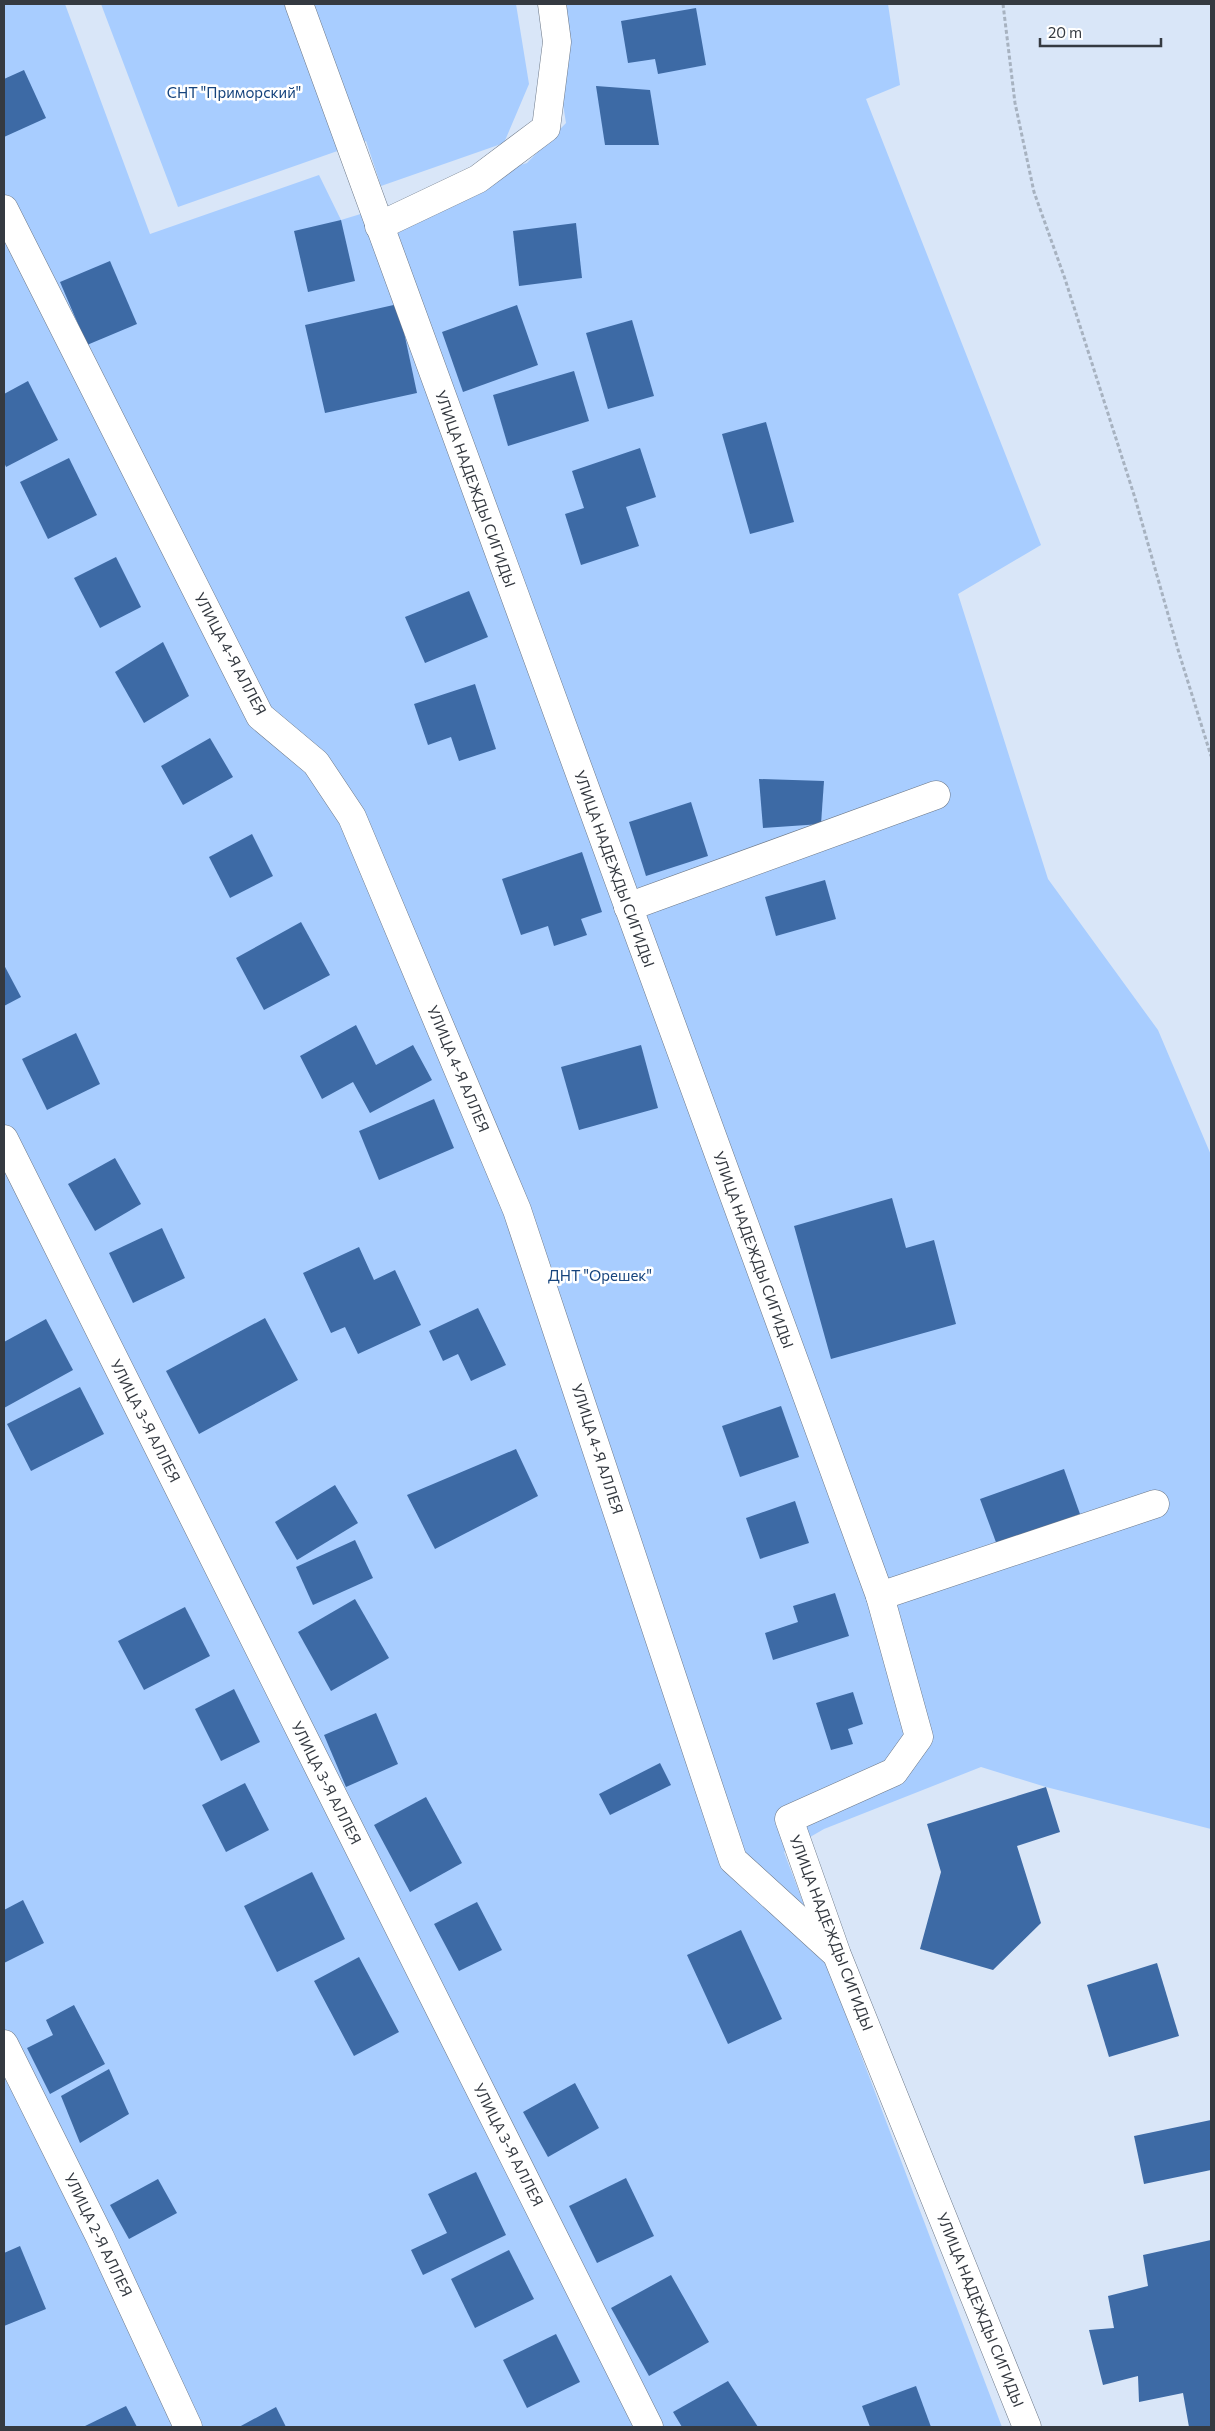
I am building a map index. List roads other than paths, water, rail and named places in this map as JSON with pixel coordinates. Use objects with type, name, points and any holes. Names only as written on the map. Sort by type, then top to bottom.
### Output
[{"type":"street","name":"УЛИЦА НАДЕЖДЫ СИГИДЫ","points":[[300,4],[379,226],[880,1596],[919,1737],[894,1772],[789,1819],[837,1955],[1027,2427]]},
{"type":"street","points":[[379,226],[478,179],[546,128],[557,42],[552,4]]},
{"type":"street","name":"УЛИЦА 4-Я АЛЛЕЯ","points":[[4,209],[260,716],[316,763],[352,817],[517,1210],[733,1860],[837,1955]]},
{"type":"street","points":[[628,907],[936,795]]},
{"type":"street","name":"УЛИЦА 3-Я АЛЛЕЯ","points":[[4,1139],[649,2427]]},
{"type":"street","points":[[880,1596],[1155,1504]]},
{"type":"street","name":"УЛИЦА 2-Я АЛЛЕЯ","points":[[4,2044],[100,2237],[188,2427]]},
{"type":"park label","name":"СНТ \"Приморский\"","points":[[234,93]]},
{"type":"park label","name":"ДНТ \"Орешек\"","points":[[600,1276]]}]
